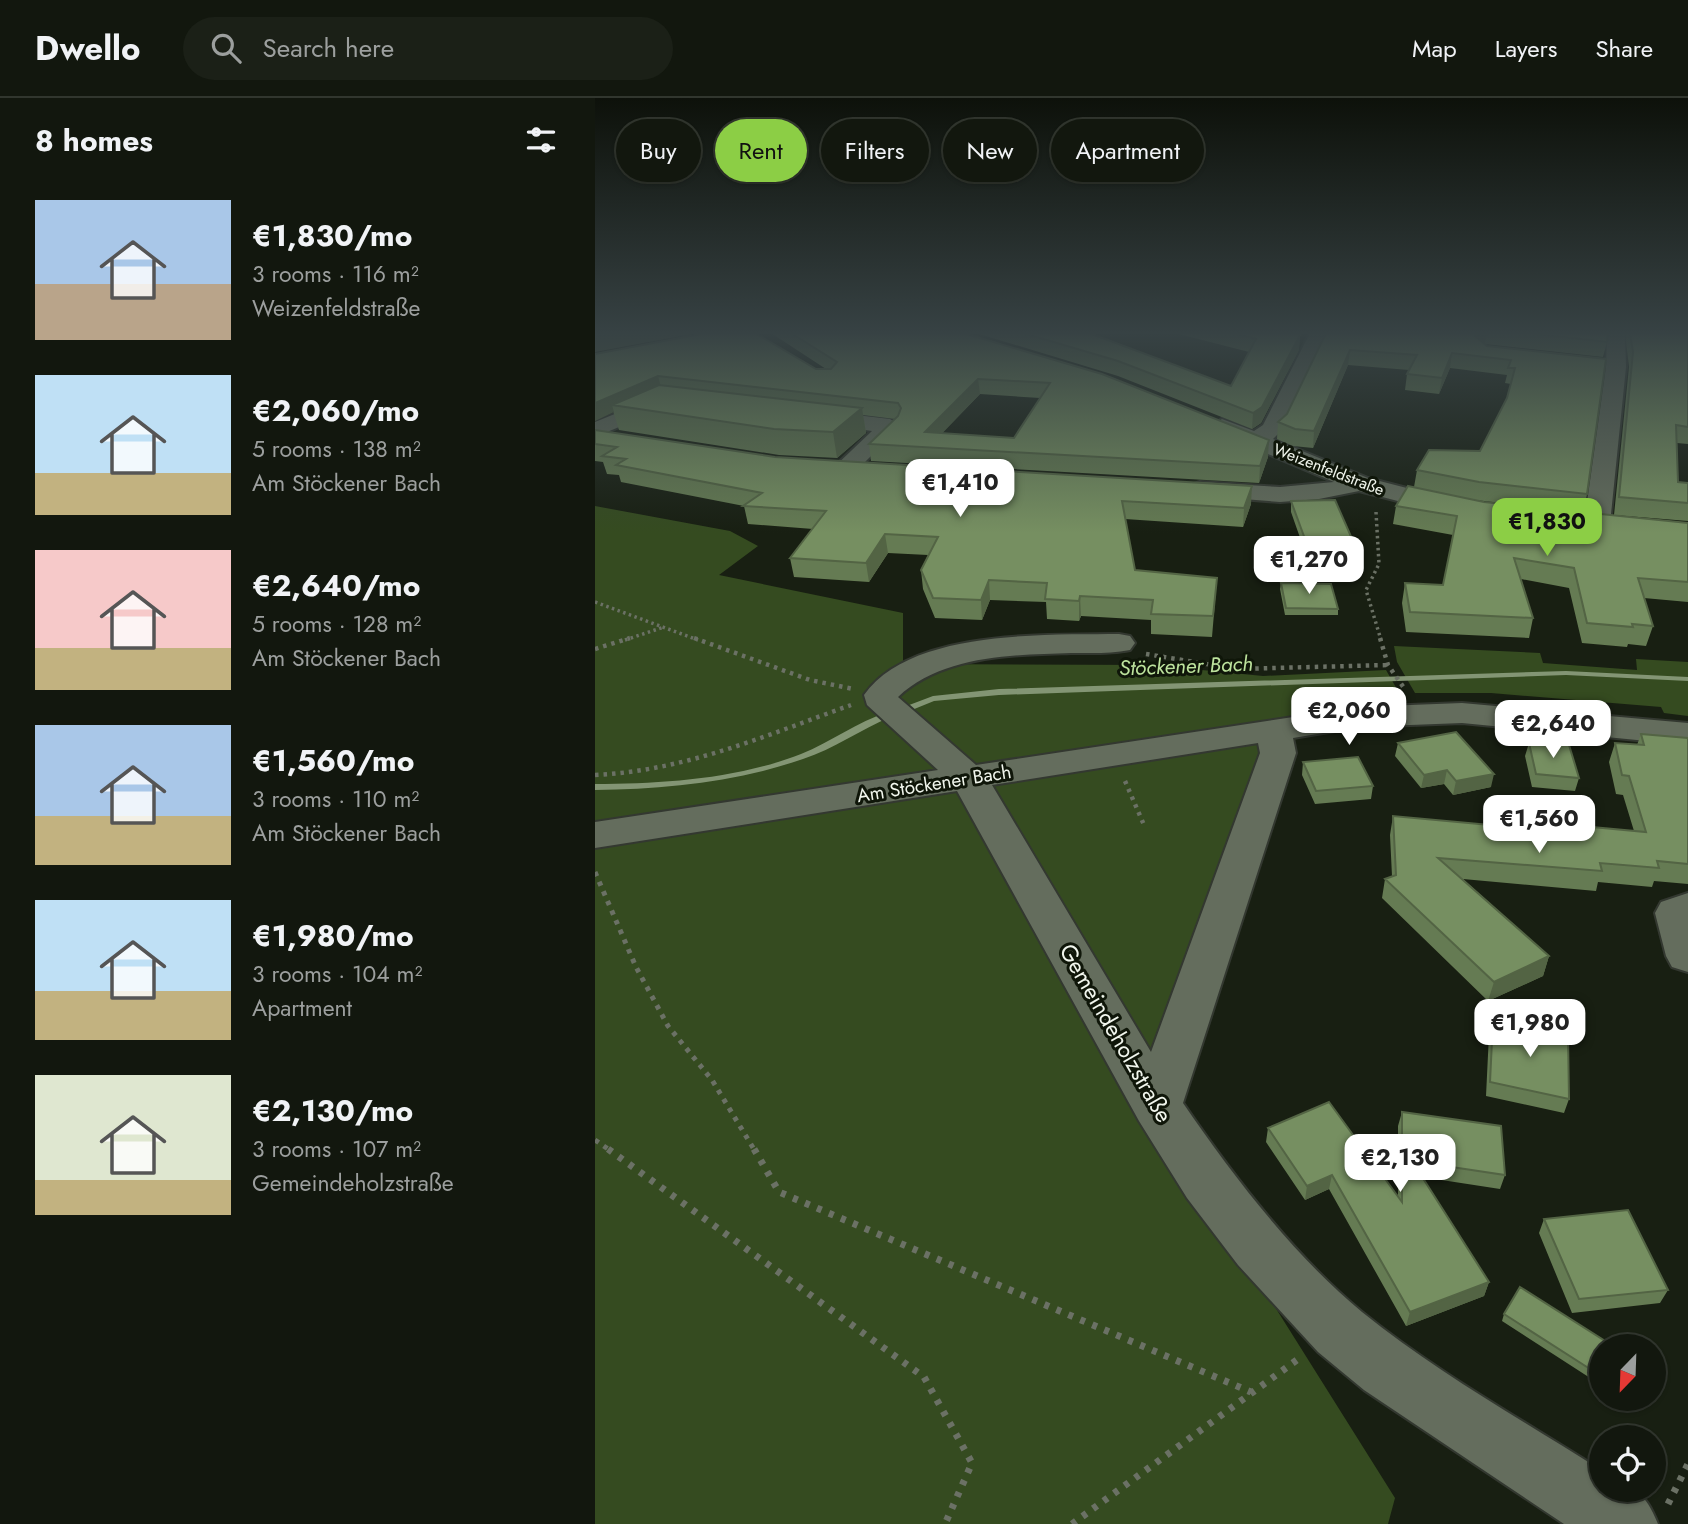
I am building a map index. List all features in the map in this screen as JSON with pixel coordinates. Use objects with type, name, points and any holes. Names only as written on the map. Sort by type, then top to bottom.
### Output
[{"type":"street","points":[[605,440],[662,400],[687,403]]},
{"type":"street","points":[[1257,440],[1272,429],[1287,400]]},
{"type":"street","points":[[1610,400],[1586,523],[1623,526]]},
{"type":"street","points":[[789,415],[890,426],[833,469],[877,472]]},
{"type":"street","name":"Weizenfeldstraße","points":[[1202,418],[1359,483],[1401,496],[1474,509]]},
{"type":"street","points":[[1179,489],[1296,496],[1331,492],[1359,483]]},
{"type":"street","points":[[881,695],[904,672],[925,663],[1024,646],[1119,643]]},
{"type":"street","name":"Gemeindeholzstraße","points":[[881,695],[884,705],[968,778],[1157,1105],[1206,1181],[1258,1247],[1339,1331],[1428,1398],[1644,1518]]},
{"type":"street","name":"Am Stöckener Bach","points":[[595,835],[1359,717],[1440,713],[1688,734]]},
{"type":"street","points":[[1157,1105],[1278,753],[1274,731]]},
{"type":"street","points":[[1688,908],[1676,913],[1688,956]]},
{"type":"path","points":[[1359,483],[1377,512],[1379,564],[1366,590],[1388,665],[1408,696]]},
{"type":"path","points":[[595,602],[810,680],[881,695]]},
{"type":"path","points":[[595,649],[664,627]]},
{"type":"path","points":[[1119,643],[1149,655],[1187,663],[1259,672],[1388,665]]},
{"type":"path","points":[[595,775],[620,776],[696,758],[881,695]]},
{"type":"path","points":[[1115,755],[1144,825]]},
{"type":"path","points":[[595,872],[636,967],[668,1026],[712,1080],[779,1192],[1251,1392]]},
{"type":"path","points":[[595,1140],[924,1377],[972,1463],[945,1524]]},
{"type":"path","points":[[1072,1524],[1251,1392],[1339,1331]]},
{"type":"path","points":[[1644,1518],[1688,1464]]},
{"type":"green space","points":[[595,506],[730,531],[758,546],[719,575],[903,613],[903,664],[1151,665],[1263,676],[1386,670],[1406,705],[1271,747],[1147,1121],[1255,1275],[1395,1498],[1388,1524],[595,1524]]},
{"type":"green space","points":[[1394,646],[1540,653],[1543,663],[1637,670],[1636,659],[1688,662],[1688,716],[1664,713],[1661,707],[1491,693],[1415,693],[1397,662]]},
{"type":"building","points":[[625,400],[787,400],[862,408],[833,432],[774,429],[612,405]]},
{"type":"building","points":[[867,400],[957,400],[925,432],[1014,438],[1039,400],[1167,400],[1269,440],[1260,466],[869,444],[898,416],[901,408],[898,403]]},
{"type":"building","points":[[1218,400],[1266,400],[1262,407],[1253,413]]},
{"type":"building","points":[[1294,400],[1328,400],[1314,431],[1295,429],[1278,422],[1287,414]]},
{"type":"building","points":[[1506,400],[1600,400],[1587,494],[1479,482],[1417,470],[1429,450],[1480,451]]},
{"type":"building","points":[[1628,400],[1688,400],[1688,427],[1676,425],[1678,482],[1688,483],[1688,503],[1619,497]]},
{"type":"building","points":[[595,430],[775,457],[1252,486],[1244,508],[1122,501],[1135,570],[1217,578],[1213,616],[1151,614],[1153,600],[1080,596],[1079,601],[1045,599],[1047,583],[989,580],[981,600],[933,598],[921,570],[938,537],[885,534],[866,563],[790,558],[826,511],[743,506],[762,493],[616,465],[626,459],[602,456],[617,447],[595,444]]},
{"type":"building","points":[[1408,486],[1484,502],[1688,523],[1688,582],[1638,578],[1653,626],[1587,623],[1574,568],[1514,558],[1533,618],[1410,612],[1405,583],[1443,585],[1457,516],[1396,506]]},
{"type":"building","points":[[1335,500],[1360,557],[1312,558],[1291,501]]},
{"type":"building","points":[[1281,583],[1331,584],[1338,609],[1286,608]]},
{"type":"building","points":[[1456,732],[1494,774],[1456,781],[1447,770],[1424,775],[1398,743]]},
{"type":"building","points":[[1641,734],[1688,738],[1688,864],[1657,861],[1659,868],[1600,863],[1602,871],[1438,858],[1549,956],[1494,982],[1385,879],[1396,875],[1393,816],[1501,826],[1495,819],[1546,823],[1551,829],[1550,823],[1646,832],[1629,776],[1622,775],[1615,743],[1644,745]]},
{"type":"building","points":[[1529,743],[1569,745],[1579,778],[1536,774]]},
{"type":"building","points":[[1358,757],[1373,786],[1316,791],[1303,762]]},
{"type":"building","points":[[1493,1020],[1568,1035],[1569,1099],[1490,1082]]},
{"type":"building","points":[[1329,1102],[1402,1202],[1402,1112],[1501,1126],[1505,1175],[1412,1161],[1489,1282],[1410,1312],[1332,1175],[1307,1186],[1268,1128]]},
{"type":"building","points":[[1628,1210],[1668,1290],[1579,1299],[1544,1219]]},
{"type":"building","points":[[1520,1287],[1594,1334],[1589,1334],[1589,1368],[1504,1314]]},
{"type":"waterway","name":"Stöckener Bach","points":[[899,712],[933,699],[999,692],[1566,673],[1688,679]]},
{"type":"waterway","name":"Stöckener Bach","points":[[595,787],[646,786],[752,771],[801,757],[888,715]]}]
